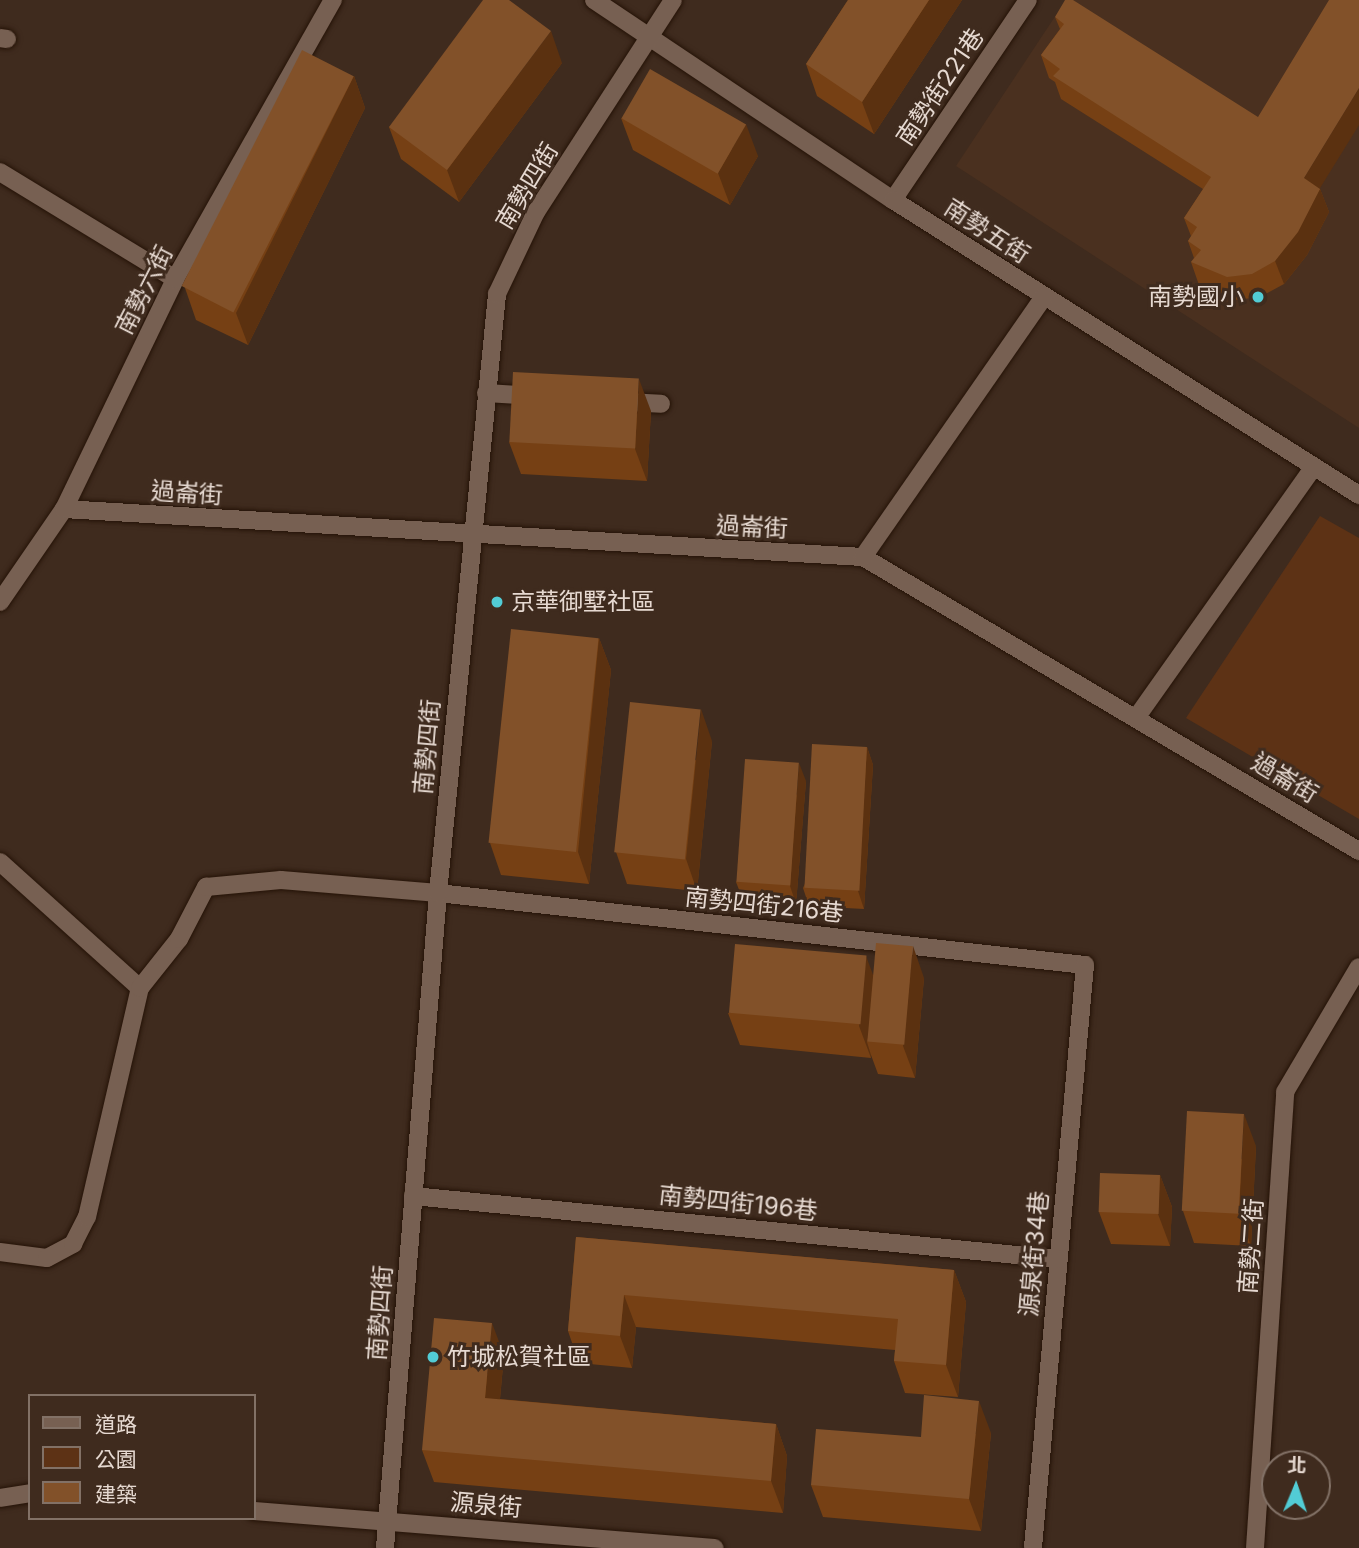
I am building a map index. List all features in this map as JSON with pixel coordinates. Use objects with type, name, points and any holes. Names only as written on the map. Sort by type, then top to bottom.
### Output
[{"type":"street","name":"南勢六街","points":[[0,601],[64,509],[175,279],[333,0]]},
{"type":"street","name":"南勢五街","points":[[594,0],[653,36],[893,200],[1359,495]]},
{"type":"street","name":"南勢四街","points":[[385,1548],[438,893],[496,294],[536,212],[653,36],[673,0]]},
{"type":"street","name":"南勢街221巷","points":[[893,200],[1027,0]]},
{"type":"street","points":[[0,172],[175,279]]},
{"type":"street","points":[[863,557],[1044,297]]},
{"type":"street","points":[[486,393],[553,397]]},
{"type":"street","points":[[607,401],[661,404]]},
{"type":"street","points":[[1136,718],[1313,468]]},
{"type":"street","name":"過崙街","points":[[64,509],[471,538],[863,557],[1359,850]]},
{"type":"street","points":[[0,862],[140,988],[87,1217],[73,1244],[47,1258],[0,1252]]},
{"type":"street","name":"南勢四街216巷","points":[[140,988],[179,939],[206,887],[281,880],[438,893],[1085,965]]},
{"type":"street","name":"源泉街34巷","points":[[1033,1548],[1085,965]]},
{"type":"street","name":"南勢二街","points":[[1255,1548],[1285,1092],[1359,967]]},
{"type":"street","name":"南勢四街196巷","points":[[413,1196],[1058,1259]]},
{"type":"street","points":[[0,1498],[28,1493]]},
{"type":"street","name":"源泉街","points":[[256,1511],[715,1548]]},
{"type":"shaded area","name":"南勢國小","points":[[1066,0],[1359,0],[1359,428],[956,166]]},
{"type":"green space","points":[[1320,516],[1359,538],[1359,819],[1186,718]]},
{"type":"building","points":[[483,0],[509,0],[551,31],[447,170],[389,127]]},
{"type":"building","points":[[848,0],[929,0],[862,102],[806,64]]},
{"type":"building","points":[[1065,0],[1073,0],[1258,117],[1329,0],[1359,0],[1359,88],[1304,178],[1320,189],[1298,232],[1275,261],[1252,274],[1227,277],[1191,262],[1201,250],[1188,241],[1197,227],[1184,218],[1211,177],[1053,76],[1060,69],[1041,55],[1064,24],[1055,17]]},
{"type":"building","points":[[302,50],[354,76],[233,312],[182,286]]},
{"type":"building","points":[[650,69],[746,124],[718,174],[622,118]]},
{"type":"building","points":[[513,372],[639,379],[635,448],[509,442]]},
{"type":"building","points":[[511,629],[599,638],[576,852],[489,843]]},
{"type":"building","points":[[630,702],[701,709],[685,860],[614,852]]},
{"type":"building","points":[[812,744],[867,747],[859,891],[804,888]]},
{"type":"building","points":[[745,759],[799,763],[790,885],[736,882]]},
{"type":"building","points":[[876,943],[913,946],[904,1045],[867,1042]]},
{"type":"building","points":[[735,944],[866,956],[860,1024],[729,1013]]},
{"type":"building","points":[[1187,1111],[1244,1114],[1239,1214],[1182,1211]]},
{"type":"building","points":[[1100,1173],[1160,1175],[1159,1214],[1099,1212]]},
{"type":"building","points":[[576,1237],[954,1270],[946,1365],[894,1361],[898,1319],[624,1295],[620,1336],[568,1331]]},
{"type":"building","points":[[434,1318],[492,1323],[485,1398],[776,1424],[771,1481],[422,1450]]},
{"type":"building","points":[[924,1395],[979,1401],[969,1499],[811,1485],[816,1429],[921,1437]]},
{"type":"place","name":"南勢國小","points":[[1258,297]]},
{"type":"place","name":"京華御墅社區","points":[[497,602]]},
{"type":"place","name":"竹城松賀社區","points":[[433,1357]]}]
